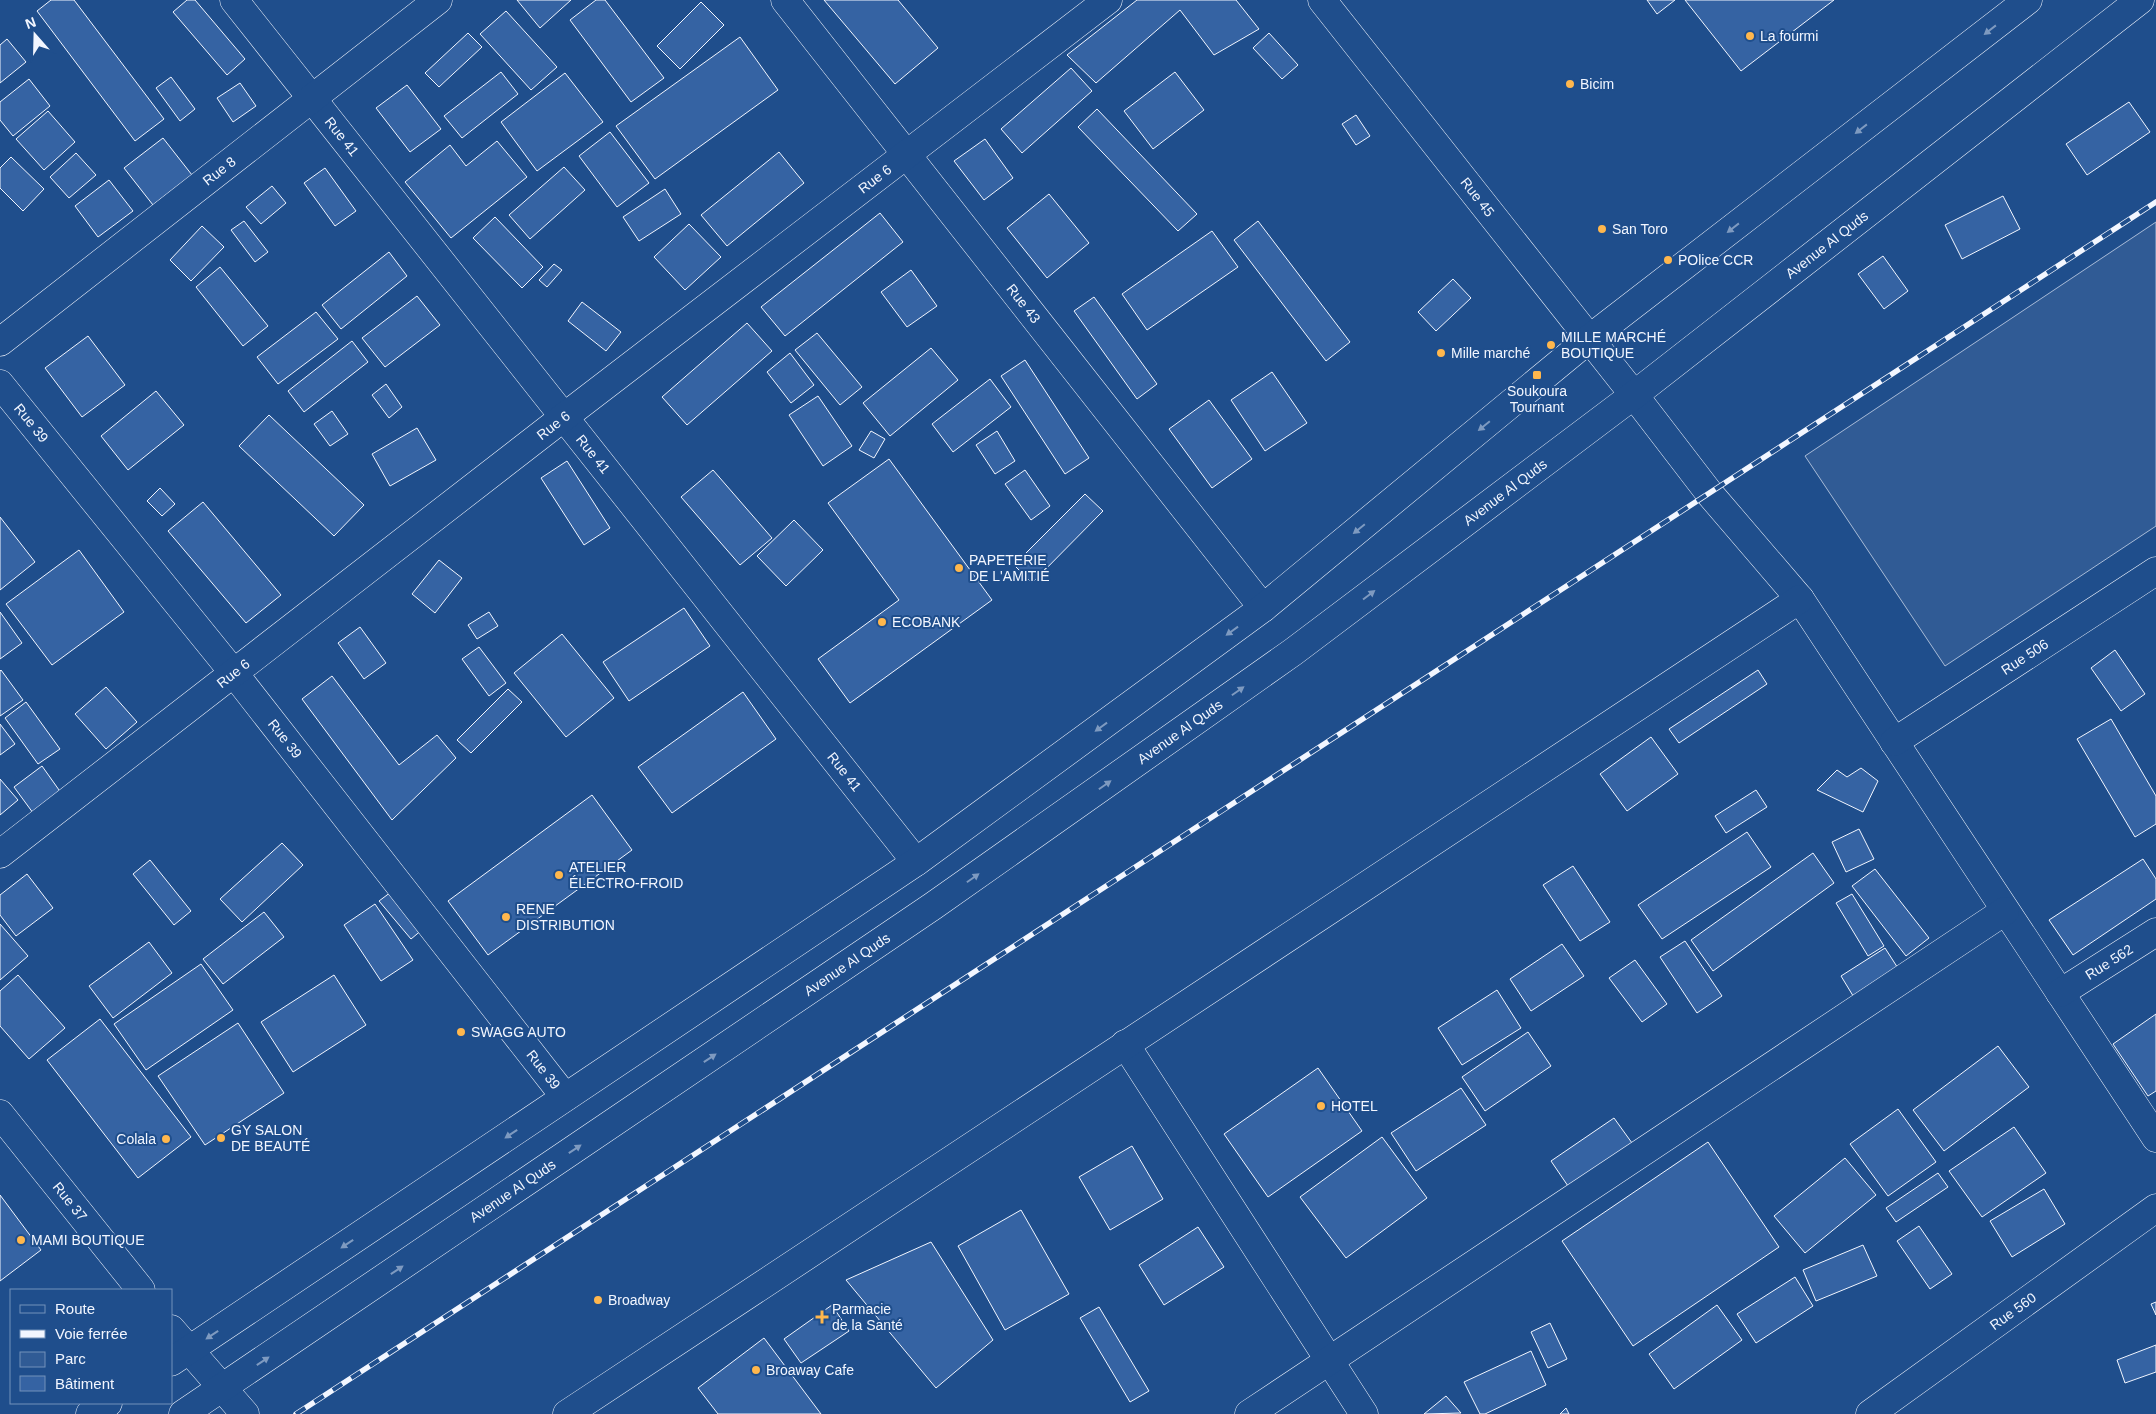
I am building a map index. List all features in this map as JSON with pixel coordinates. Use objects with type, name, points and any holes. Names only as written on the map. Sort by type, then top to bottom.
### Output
[{"type":"street","name":"Rue 41","points":[[234,0],[916,862]]},
{"type":"street","name":"Rue 8","points":[[0,342],[438,0]]},
{"type":"street","name":"Rue 43","points":[[785,0],[1263,608]]},
{"type":"street","name":"Rue 6","points":[[0,854],[233,672],[1108,0]]},
{"type":"street","name":"Rue 45","points":[[1322,0],[1710,494],[1800,599],[2156,1138]]},
{"type":"street","points":[[180,1356],[916,862],[1263,608],[1589,339],[2028,0]]},
{"type":"street","name":"Avenue Al Quds","points":[[183,1414],[949,895],[1293,652],[1634,395],[2140,0]]},
{"type":"street","name":"Rue 39","points":[[0,384],[233,672],[566,1097]]},
{"type":"street","name":"Rue 506","points":[[1894,742],[2156,571]]},
{"type":"street","points":[[567,1414],[1800,599]]},
{"type":"street","points":[[1249,1414],[2005,911]]},
{"type":"street","name":"Rue 562","points":[[2060,993],[2156,932]]},
{"type":"street","points":[[1125,1044],[1364,1414]]},
{"type":"street","name":"Rue 37","points":[[0,1114],[139,1289]]},
{"type":"street","name":"Rue 560","points":[[1870,1414],[2156,1208]]},
{"type":"street","points":[[172,1332],[180,1356],[223,1388],[245,1414]]},
{"type":"street","points":[[90,1414],[106,1404]]},
{"type":"green space","points":[[2156,222],[2156,526],[1945,666],[1805,456]]},
{"type":"building","points":[[51,0],[74,0],[164,119],[135,141],[37,11]]},
{"type":"building","points":[[187,0],[195,0],[245,59],[227,75],[173,12]]},
{"type":"building","points":[[517,0],[571,0],[540,28]]},
{"type":"building","points":[[596,0],[605,0],[664,78],[631,102],[570,20]]},
{"type":"building","points":[[824,0],[898,0],[938,48],[895,84]]},
{"type":"building","points":[[1137,0],[1236,0],[1259,29],[1214,55],[1180,10],[1096,83],[1067,55]]},
{"type":"building","points":[[1647,0],[1675,0],[1657,14]]},
{"type":"building","name":"La fourmi","points":[[1685,0],[1834,0],[1741,71]]},
{"type":"building","points":[[701,2],[724,25],[680,69],[657,46]]},
{"type":"building","points":[[506,11],[557,67],[531,90],[480,34]]},
{"type":"building","points":[[468,33],[482,47],[439,87],[425,73]]},
{"type":"building","points":[[1269,33],[1298,65],[1282,79],[1253,48]]},
{"type":"building","points":[[740,37],[778,90],[655,179],[616,126]]},
{"type":"building","points":[[7,39],[26,62],[0,83],[0,45]]},
{"type":"building","points":[[1071,68],[1092,91],[1022,153],[1001,129]]},
{"type":"building","points":[[501,72],[518,94],[462,138],[444,116]]},
{"type":"building","points":[[1175,72],[1204,110],[1153,149],[1124,111]]},
{"type":"building","points":[[565,73],[603,122],[537,171],[501,122]]},
{"type":"building","points":[[171,77],[195,109],[180,121],[156,88]]},
{"type":"building","points":[[29,79],[50,106],[13,136],[0,120],[0,102]]},
{"type":"building","points":[[240,83],[256,106],[233,122],[217,98]]},
{"type":"building","points":[[407,85],[441,129],[410,152],[376,108]]},
{"type":"building","points":[[2129,102],[2150,132],[2087,175],[2066,144]]},
{"type":"building","points":[[1097,109],[1197,214],[1178,231],[1078,127]]},
{"type":"building","points":[[48,111],[75,142],[44,170],[16,139]]},
{"type":"building","points":[[1356,115],[1370,136],[1356,145],[1342,124]]},
{"type":"building","points":[[610,132],[649,183],[617,207],[579,156]]},
{"type":"building","points":[[163,138],[192,175],[153,205],[124,168]]},
{"type":"building","points":[[985,139],[1013,178],[984,200],[954,161]]},
{"type":"building","points":[[497,141],[527,177],[451,238],[405,182],[450,145],[466,166]]},
{"type":"building","points":[[779,152],[804,183],[727,246],[701,215]]},
{"type":"building","points":[[76,153],[96,175],[69,198],[50,177]]},
{"type":"building","points":[[11,157],[44,189],[23,211],[0,188],[0,168]]},
{"type":"building","points":[[564,167],[585,190],[530,239],[509,215]]},
{"type":"building","points":[[325,168],[356,211],[335,226],[304,183]]},
{"type":"building","points":[[109,180],[133,211],[98,237],[75,206]]},
{"type":"building","points":[[272,186],[286,203],[261,224],[246,207]]},
{"type":"building","points":[[665,189],[681,214],[639,241],[623,217]]},
{"type":"building","points":[[1049,194],[1089,243],[1047,278],[1007,228]]},
{"type":"building","points":[[2003,196],[2020,229],[1962,259],[1945,225]]},
{"type":"building","points":[[880,213],[903,242],[785,336],[761,307]]},
{"type":"building","points":[[495,217],[543,267],[522,288],[473,238]]},
{"type":"building","points":[[244,221],[268,252],[255,262],[231,230]]},
{"type":"building","points":[[1258,221],[1350,342],[1326,361],[1234,240]]},
{"type":"building","points":[[689,224],[721,257],[685,290],[654,257]]},
{"type":"building","points":[[202,226],[224,247],[191,281],[170,260]]},
{"type":"building","points":[[1212,231],[1238,267],[1147,330],[1122,294]]},
{"type":"building","points":[[389,252],[407,276],[341,329],[322,305]]},
{"type":"building","points":[[1883,256],[1908,291],[1884,309],[1858,274]]},
{"type":"building","points":[[554,264],[562,270],[547,287],[539,280]]},
{"type":"building","points":[[220,267],[268,326],[243,346],[196,287]]},
{"type":"building","points":[[911,270],[937,306],[907,327],[881,292]]},
{"type":"building","points":[[1453,279],[1471,298],[1436,331],[1418,312]]},
{"type":"building","points":[[417,296],[440,325],[385,367],[362,338]]},
{"type":"building","points":[[1094,297],[1157,384],[1137,399],[1074,311]]},
{"type":"building","points":[[582,302],[621,332],[606,351],[568,321]]},
{"type":"building","points":[[316,312],[338,339],[278,384],[257,357]]},
{"type":"building","points":[[747,323],[772,351],[687,425],[662,397]]},
{"type":"building","points":[[817,333],[862,387],[840,405],[795,350]]},
{"type":"building","points":[[88,336],[125,385],[82,417],[45,368]]},
{"type":"building","points":[[352,341],[368,362],[304,412],[288,391]]},
{"type":"building","points":[[931,348],[958,380],[890,436],[863,403]]},
{"type":"building","points":[[790,353],[814,385],[791,403],[767,372]]},
{"type":"building","points":[[1025,360],[1089,458],[1065,474],[1001,376]]},
{"type":"building","points":[[1272,372],[1307,423],[1265,451],[1231,400]]},
{"type":"building","points":[[990,379],[1011,407],[953,452],[932,424]]},
{"type":"building","points":[[386,384],[402,407],[389,418],[372,395]]},
{"type":"building","points":[[156,391],[184,425],[128,470],[101,436]]},
{"type":"building","points":[[818,396],[852,446],[823,466],[789,415]]},
{"type":"building","points":[[1209,400],[1252,459],[1212,488],[1169,429]]},
{"type":"building","points":[[332,411],[348,434],[330,446],[314,424]]},
{"type":"building","points":[[269,415],[364,505],[334,536],[239,446]]},
{"type":"building","points":[[417,428],[436,460],[390,486],[372,454]]},
{"type":"building","points":[[871,431],[885,439],[874,458],[859,450]]},
{"type":"building","points":[[997,431],[1015,461],[995,474],[976,445]]},
{"type":"building","points":[[889,459],[992,600],[850,703],[818,659],[899,600],[828,503]]},
{"type":"building","points":[[567,461],[610,528],[584,545],[541,478]]},
{"type":"building","points":[[713,470],[772,538],[740,565],[681,497]]},
{"type":"building","points":[[1025,470],[1050,506],[1031,520],[1005,484]]},
{"type":"building","points":[[160,488],[175,504],[162,516],[147,501]]},
{"type":"building","points":[[1085,494],[1103,511],[1032,583],[1014,565]]},
{"type":"building","points":[[203,502],[281,595],[246,623],[168,531]]},
{"type":"building","points":[[0,517],[35,562],[0,590]]},
{"type":"building","points":[[794,520],[823,550],[786,586],[757,556]]},
{"type":"building","points":[[79,550],[124,612],[52,665],[6,604]]},
{"type":"building","points":[[439,560],[462,578],[435,613],[412,594]]},
{"type":"building","points":[[684,608],[710,646],[629,701],[603,662]]},
{"type":"building","points":[[0,612],[22,643],[0,659]]},
{"type":"building","points":[[489,612],[498,626],[477,639],[468,625]]},
{"type":"building","points":[[360,627],[386,663],[364,679],[338,643]]},
{"type":"building","points":[[562,634],[614,698],[566,737],[514,673]]},
{"type":"building","points":[[479,647],[506,683],[489,696],[462,659]]},
{"type":"building","points":[[2115,650],[2145,694],[2121,711],[2091,668]]},
{"type":"building","points":[[1758,670],[1767,684],[1679,743],[1669,729]]},
{"type":"building","points":[[0,671],[23,700],[0,716]]},
{"type":"building","points":[[332,676],[399,765],[437,735],[456,758],[392,820],[302,699]]},
{"type":"building","points":[[106,687],[137,722],[106,749],[75,714]]},
{"type":"building","points":[[508,689],[522,702],[471,753],[457,740]]},
{"type":"building","points":[[743,692],[776,739],[672,813],[638,767]]},
{"type":"building","points":[[26,702],[60,749],[38,764],[5,718]]},
{"type":"building","points":[[2111,719],[2156,796],[2156,824],[2135,837],[2077,739]]},
{"type":"building","points":[[0,724],[15,744],[0,755]]},
{"type":"building","points":[[1651,737],[1678,774],[1627,811],[1600,774]]},
{"type":"building","points":[[42,766],[64,797],[36,817],[14,787]]},
{"type":"building","points":[[1861,768],[1878,781],[1863,812],[1817,790],[1837,770],[1847,777]]},
{"type":"building","points":[[0,779],[18,800],[0,815]]},
{"type":"building","points":[[1756,790],[1767,807],[1726,833],[1715,816]]},
{"type":"building","points":[[592,795],[632,850],[488,955],[448,901]]},
{"type":"building","points":[[1859,829],[1874,859],[1846,872],[1832,842]]},
{"type":"building","points":[[1747,832],[1771,867],[1662,939],[1638,905]]},
{"type":"building","points":[[282,843],[303,865],[242,922],[220,899]]},
{"type":"building","points":[[1813,853],[1834,883],[1713,971],[1691,940]]},
{"type":"building","points":[[2143,859],[2156,879],[2156,899],[2073,955],[2049,920]]},
{"type":"building","points":[[150,860],[191,911],[174,925],[133,874]]},
{"type":"building","points":[[1573,866],[1610,922],[1580,941],[1543,885]]},
{"type":"building","points":[[1875,869],[1929,938],[1906,956],[1852,886]]},
{"type":"building","points":[[27,874],[53,908],[16,936],[0,915],[0,895]]},
{"type":"building","points":[[391,892],[423,929],[411,939],[379,901]]},
{"type":"building","points":[[1852,894],[1884,946],[1868,956],[1836,903]]},
{"type":"building","points":[[375,904],[413,960],[381,981],[344,925]]},
{"type":"building","points":[[264,912],[284,937],[223,984],[203,959]]},
{"type":"building","points":[[0,924],[28,956],[0,980]]},
{"type":"building","points":[[1685,941],[1722,996],[1697,1013],[1660,957]]},
{"type":"building","points":[[149,942],[172,973],[113,1018],[89,986]]},
{"type":"building","points":[[1562,944],[1584,976],[1531,1011],[1510,979]]},
{"type":"building","points":[[1885,948],[1903,976],[1858,1004],[1841,976]]},
{"type":"building","points":[[1635,960],[1667,1004],[1642,1022],[1609,978]]},
{"type":"building","points":[[201,964],[233,1010],[146,1070],[114,1024]]},
{"type":"building","points":[[18,975],[65,1028],[29,1059],[0,1026],[0,991]]},
{"type":"building","points":[[334,975],[366,1025],[293,1072],[261,1022]]},
{"type":"building","points":[[1497,990],[1521,1028],[1462,1065],[1438,1028]]},
{"type":"building","points":[[2156,1014],[2156,1091],[2148,1096],[2113,1044]]},
{"type":"building","points":[[100,1019],[191,1137],[138,1178],[47,1060]]},
{"type":"building","points":[[238,1023],[284,1093],[205,1145],[158,1076]]},
{"type":"building","points":[[1528,1032],[1551,1066],[1485,1111],[1462,1077]]},
{"type":"building","points":[[1998,1046],[2029,1087],[1944,1151],[1913,1110]]},
{"type":"building","points":[[1318,1068],[1362,1131],[1268,1197],[1224,1134]]},
{"type":"building","points":[[1461,1088],[1486,1125],[1416,1171],[1391,1133]]},
{"type":"building","points":[[1898,1109],[1936,1162],[1888,1196],[1850,1144]]},
{"type":"building","points":[[1614,1118],[1632,1143],[1568,1186],[1551,1161]]},
{"type":"building","points":[[2014,1127],[2046,1173],[1982,1217],[1949,1171]]},
{"type":"building","points":[[1382,1137],[1427,1198],[1346,1258],[1300,1197]]},
{"type":"building","points":[[1708,1142],[1779,1247],[1633,1346],[1562,1241]]},
{"type":"building","points":[[1132,1146],[1163,1199],[1110,1230],[1079,1177]]},
{"type":"building","points":[[1845,1158],[1876,1195],[1805,1253],[1774,1216]]},
{"type":"building","points":[[1938,1173],[1948,1187],[1896,1222],[1886,1208]]},
{"type":"building","points":[[2044,1189],[2065,1224],[2012,1257],[1990,1221]]},
{"type":"building","points":[[0,1195],[41,1250],[0,1281]]},
{"type":"building","points":[[1021,1210],[1069,1294],[1005,1330],[958,1246]]},
{"type":"building","points":[[1919,1226],[1952,1274],[1930,1289],[1897,1241]]},
{"type":"building","points":[[1198,1227],[1224,1267],[1164,1305],[1139,1265]]},
{"type":"building","points":[[931,1242],[993,1340],[936,1388],[846,1280]]},
{"type":"building","points":[[1863,1245],[1877,1276],[1816,1301],[1803,1270]]},
{"type":"building","points":[[1795,1277],[1813,1306],[1756,1343],[1737,1314]]},
{"type":"building","points":[[2156,1302],[2156,1315],[2151,1304]]},
{"type":"building","points":[[832,1305],[849,1331],[801,1363],[784,1339]]},
{"type":"building","points":[[1717,1305],[1742,1340],[1674,1389],[1649,1354]]},
{"type":"building","points":[[1099,1307],[1149,1391],[1130,1402],[1080,1318]]},
{"type":"building","points":[[1550,1323],[1567,1359],[1548,1368],[1531,1332]]},
{"type":"building","points":[[764,1338],[821,1414],[718,1414],[698,1388]]},
{"type":"building","points":[[2156,1345],[2156,1372],[2125,1383],[2117,1360]]},
{"type":"building","points":[[1531,1351],[1546,1385],[1485,1414],[1480,1414],[1464,1382]]},
{"type":"building","points":[[1446,1396],[1461,1413],[1424,1414]]},
{"type":"building","points":[[1566,1408],[1569,1414],[1560,1414]]},
{"type":"railway","points":[[296,1414],[2156,202]]},
{"type":"place","name":"La fourmi","points":[[1750,36]]},
{"type":"place","name":"Bicim","points":[[1570,84]]},
{"type":"place","name":"San Toro","points":[[1602,229]]},
{"type":"place","name":"POlice CCR","points":[[1668,260]]},
{"type":"place","name":"MILLE MARCHÉ BOUTIQUE","points":[[1551,345]]},
{"type":"place","name":"Mille marché","points":[[1441,353]]},
{"type":"place","name":"Soukoura Tournant","points":[[1537,375]]},
{"type":"place","name":"PAPETERIE DE L'AMITIÉ","points":[[959,568]]},
{"type":"place","name":"ECOBANK","points":[[882,622]]},
{"type":"place","name":"ATELIER ÉLECTRO-FROID","points":[[559,875]]},
{"type":"place","name":"RENE DISTRIBUTION","points":[[506,917]]},
{"type":"place","name":"SWAGG AUTO","points":[[461,1032]]},
{"type":"place","name":"HOTEL","points":[[1321,1106]]},
{"type":"place","name":"GY SALON DE BEAUTÉ","points":[[221,1138]]},
{"type":"place","name":"Colala","points":[[166,1139]]},
{"type":"place","name":"MAMI BOUTIQUE","points":[[21,1240]]},
{"type":"place","name":"Broadway","points":[[598,1300]]},
{"type":"place","name":"Parmacie de la Santé","points":[[822,1317]]},
{"type":"place","name":"Broaway Cafe","points":[[756,1370]]}]
